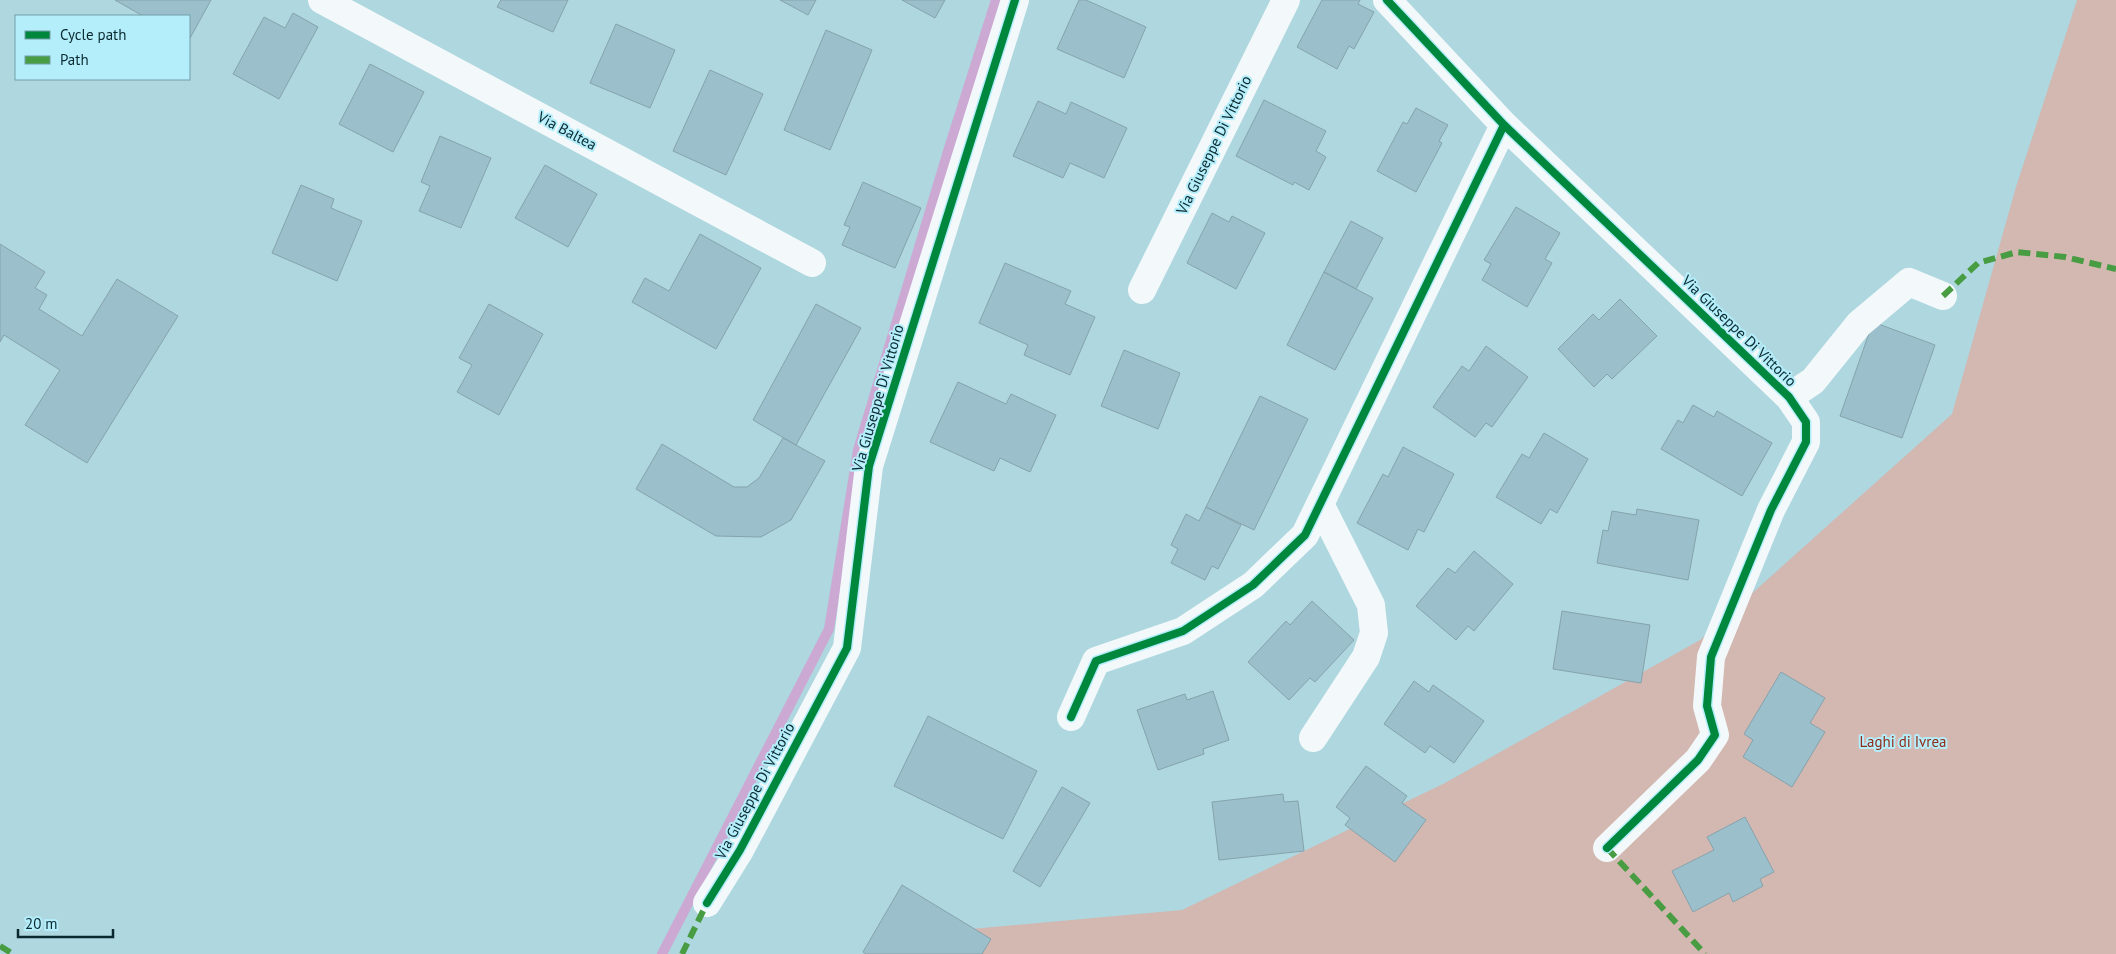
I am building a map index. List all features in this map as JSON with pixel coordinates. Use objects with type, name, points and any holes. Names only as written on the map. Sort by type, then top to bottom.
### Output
[{"type":"street","name":"Via Baltea","points":[[322,0],[812,263]]},
{"type":"street","name":"Via Giuseppe Di Vittorio","points":[[707,903],[740,850],[847,648],[869,466],[1015,0]]},
{"type":"street","name":"Via Giuseppe Di Vittorio","points":[[1142,290],[1286,0]]},
{"type":"street","name":"Via Giuseppe Di Vittorio","points":[[1388,0],[1504,125],[1789,397],[1806,422],[1806,442],[1771,510],[1711,658],[1707,706],[1715,735],[1698,760],[1608,848]]},
{"type":"street","points":[[1071,717],[1096,661],[1183,631],[1253,585],[1305,535],[1504,125]]},
{"type":"street","points":[[1789,397],[1813,382],[1859,324],[1909,282],[1943,296]]},
{"type":"street","points":[[1313,738],[1366,657],[1374,633],[1371,605],[1320,504]]},
{"type":"green space","name":"Laghi di Ivrea","points":[[2077,0],[2116,0],[2116,954],[892,954],[906,935],[1182,910],[1445,783],[1700,640],[1952,414],[2016,187]]},
{"type":"building","points":[[115,0],[211,0],[190,38],[190,15],[141,15]]},
{"type":"building","points":[[501,0],[568,0],[553,32],[497,7]]},
{"type":"building","points":[[780,0],[816,0],[808,15]]},
{"type":"building","points":[[902,0],[945,0],[935,18]]},
{"type":"building","points":[[1079,0],[1086,0],[1146,27],[1124,78],[1057,49]]},
{"type":"building","points":[[1322,0],[1360,0],[1358,4],[1374,12],[1354,49],[1349,46],[1337,69],[1297,47]]},
{"type":"building","points":[[293,13],[318,27],[279,99],[233,74],[264,17],[285,28]]},
{"type":"building","points":[[616,24],[675,50],[650,108],[590,83]]},
{"type":"building","points":[[826,30],[872,50],[830,150],[784,130]]},
{"type":"building","points":[[370,64],[424,92],[393,152],[339,124]]},
{"type":"building","points":[[710,70],[763,94],[726,175],[673,151]]},
{"type":"building","points":[[1264,100],[1326,131],[1316,151],[1326,157],[1309,190],[1294,182],[1293,185],[1236,156]]},
{"type":"building","points":[[1038,101],[1066,114],[1071,102],[1127,128],[1104,178],[1070,163],[1063,178],[1013,156]]},
{"type":"building","points":[[1416,108],[1448,125],[1439,141],[1442,143],[1416,192],[1377,171],[1403,122],[1407,124]]},
{"type":"building","points":[[440,136],[491,158],[461,228],[419,211],[430,186],[421,182]]},
{"type":"building","points":[[545,165],[597,194],[568,247],[515,218]]},
{"type":"building","points":[[863,182],[921,208],[895,268],[842,245],[850,227],[844,225]]},
{"type":"building","points":[[301,185],[334,199],[331,208],[362,221],[337,281],[272,253]]},
{"type":"building","points":[[1516,207],[1560,233],[1545,259],[1552,263],[1527,307],[1482,280],[1491,264],[1484,260]]},
{"type":"building","points":[[1212,213],[1229,222],[1232,216],[1265,233],[1236,289],[1187,263]]},
{"type":"building","points":[[1351,221],[1383,238],[1356,289],[1324,272]]},
{"type":"building","points":[[700,234],[761,268],[716,349],[632,302],[645,278],[669,291]]},
{"type":"building","points":[[0,244],[45,272],[35,288],[47,295],[39,309],[82,336],[117,279],[178,316],[87,463],[25,425],[60,370],[4,335],[0,342]]},
{"type":"building","points":[[1005,263],[1071,291],[1065,304],[1095,317],[1070,375],[1024,355],[1028,345],[979,323]]},
{"type":"building","points":[[1324,272],[1373,298],[1335,370],[1287,345]]},
{"type":"building","points":[[1620,299],[1657,336],[1612,379],[1607,374],[1594,387],[1558,349],[1593,314],[1599,320]]},
{"type":"building","points":[[489,304],[543,334],[499,415],[457,392],[472,365],[459,358]]},
{"type":"building","points":[[816,304],[861,328],[796,445],[753,420]]},
{"type":"building","points":[[1873,322],[1935,345],[1902,438],[1840,416]]},
{"type":"building","points":[[1486,346],[1528,377],[1492,427],[1486,423],[1475,437],[1433,407],[1462,366],[1469,371]]},
{"type":"building","points":[[1124,350],[1180,373],[1158,429],[1101,406]]},
{"type":"building","points":[[958,382],[1006,404],[1011,394],[1056,415],[1030,472],[1000,458],[994,471],[930,442]]},
{"type":"building","points":[[1260,396],[1308,419],[1254,530],[1206,507]]},
{"type":"building","points":[[1693,405],[1714,417],[1717,411],[1772,443],[1742,496],[1661,449],[1678,420],[1683,423]]},
{"type":"building","points":[[1544,433],[1588,459],[1557,513],[1550,509],[1541,524],[1496,497],[1522,454],[1529,458]]},
{"type":"building","points":[[783,438],[825,461],[791,520],[761,537],[716,536],[636,489],[662,444],[734,487],[747,487],[759,478]]},
{"type":"building","points":[[1403,447],[1454,474],[1424,532],[1418,529],[1408,550],[1357,523],[1383,474],[1388,477]]},
{"type":"building","points":[[1206,507],[1241,525],[1218,569],[1212,566],[1205,580],[1171,563],[1178,549],[1171,545],[1186,514],[1199,521]]},
{"type":"building","points":[[1637,509],[1699,520],[1688,580],[1597,563],[1603,530],[1608,531],[1612,511],[1636,515]]},
{"type":"building","points":[[1474,551],[1513,584],[1474,631],[1468,626],[1456,640],[1416,606],[1448,568],[1455,573]]},
{"type":"building","points":[[1312,601],[1354,640],[1315,682],[1310,678],[1289,700],[1248,662],[1286,621],[1290,625]]},
{"type":"building","points":[[1562,611],[1650,625],[1641,683],[1553,669]]},
{"type":"building","points":[[1781,672],[1825,698],[1810,723],[1825,732],[1792,787],[1743,757],[1753,740],[1744,734]]},
{"type":"building","points":[[1414,681],[1429,692],[1433,685],[1484,721],[1454,763],[1430,746],[1425,753],[1384,724]]},
{"type":"building","points":[[1213,691],[1229,740],[1203,749],[1204,754],[1158,770],[1137,710],[1185,694],[1187,700]]},
{"type":"building","points":[[928,716],[1037,771],[1003,839],[894,786]]},
{"type":"building","points":[[1366,766],[1407,796],[1402,803],[1426,820],[1395,862],[1345,825],[1350,818],[1336,807]]},
{"type":"building","points":[[1062,787],[1090,803],[1040,887],[1013,871]]},
{"type":"building","points":[[1283,794],[1284,802],[1298,801],[1304,851],[1219,860],[1212,802]]},
{"type":"building","points":[[1745,817],[1774,872],[1760,879],[1763,886],[1733,902],[1729,893],[1693,912],[1672,871],[1714,850],[1707,837]]},
{"type":"building","points":[[902,885],[991,939],[982,954],[866,954],[863,952]]},
{"type":"waterway","points":[[662,954],[829,629],[858,450],[949,148],[996,0]]},
{"type":"marked path","points":[[1943,296],[1978,263],[2017,252],[2065,257],[2116,269]]},
{"type":"marked path","points":[[1607,848],[1705,954]]},
{"type":"marked path","points":[[682,954],[707,903]]},
{"type":"marked path","points":[[0,946],[13,954]]},
{"type":"cycle path","points":[[707,903],[740,850],[847,648],[869,466],[1015,0]]},
{"type":"cycle path","points":[[1387,0],[1504,125],[1789,397],[1806,422],[1806,442],[1771,510],[1711,657],[1707,706],[1715,735],[1698,760],[1607,848]]},
{"type":"cycle path","points":[[1071,717],[1096,661],[1183,631],[1253,585],[1305,535],[1504,125]]}]
